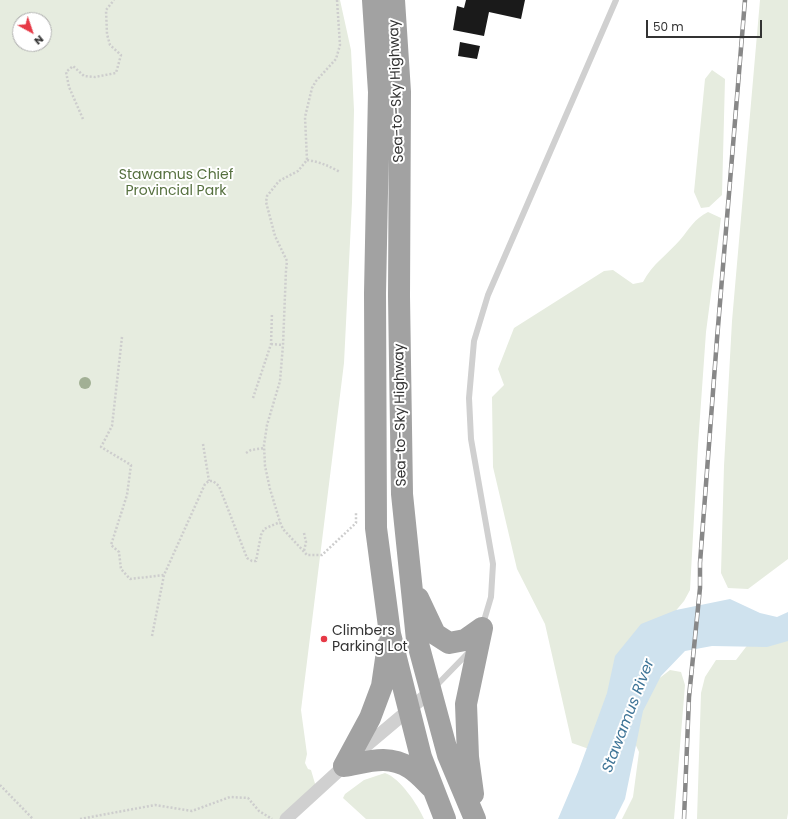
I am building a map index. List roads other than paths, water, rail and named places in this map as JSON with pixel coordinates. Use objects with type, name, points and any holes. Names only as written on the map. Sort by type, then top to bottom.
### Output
[{"type":"highway","name":"Sea-to-Sky Highway","points":[[373,0],[379,92],[375,293],[376,528],[390,634],[408,712],[421,757],[445,819]]},
{"type":"highway","name":"Sea-to-Sky Highway","points":[[394,0],[400,92],[399,296],[402,494],[416,640],[448,755],[476,819]]},
{"type":"highway","points":[[411,583],[435,634],[449,643],[465,640],[482,628]]},
{"type":"highway","points":[[476,819],[468,757],[466,704],[482,628]]},
{"type":"highway","points":[[344,766],[370,718],[382,686],[390,634]]},
{"type":"highway","points":[[344,766],[388,759],[412,769],[433,788]]},
{"type":"street","points":[[286,819],[344,766],[430,692]]},
{"type":"lane","points":[[430,692],[474,647],[482,628],[491,597],[493,564],[471,439],[469,398],[474,342],[488,295],[616,0]]},
{"type":"water","name":"Stawamus River","points":[[730,599],[760,613],[777,617],[788,612],[788,641],[767,647],[712,646],[685,651],[661,676],[643,711],[625,799],[615,819],[558,819],[578,772],[607,693],[615,656],[641,624],[676,610]]},
{"type":"railway","points":[[684,819],[689,697],[700,588],[700,563],[717,339],[745,0]]},
{"type":"place","name":"Climbers Parking Lot","points":[[324,639]]},
{"type":"park label","name":"Stawamus Chief Provincial Park","points":[[176,184]]}]
